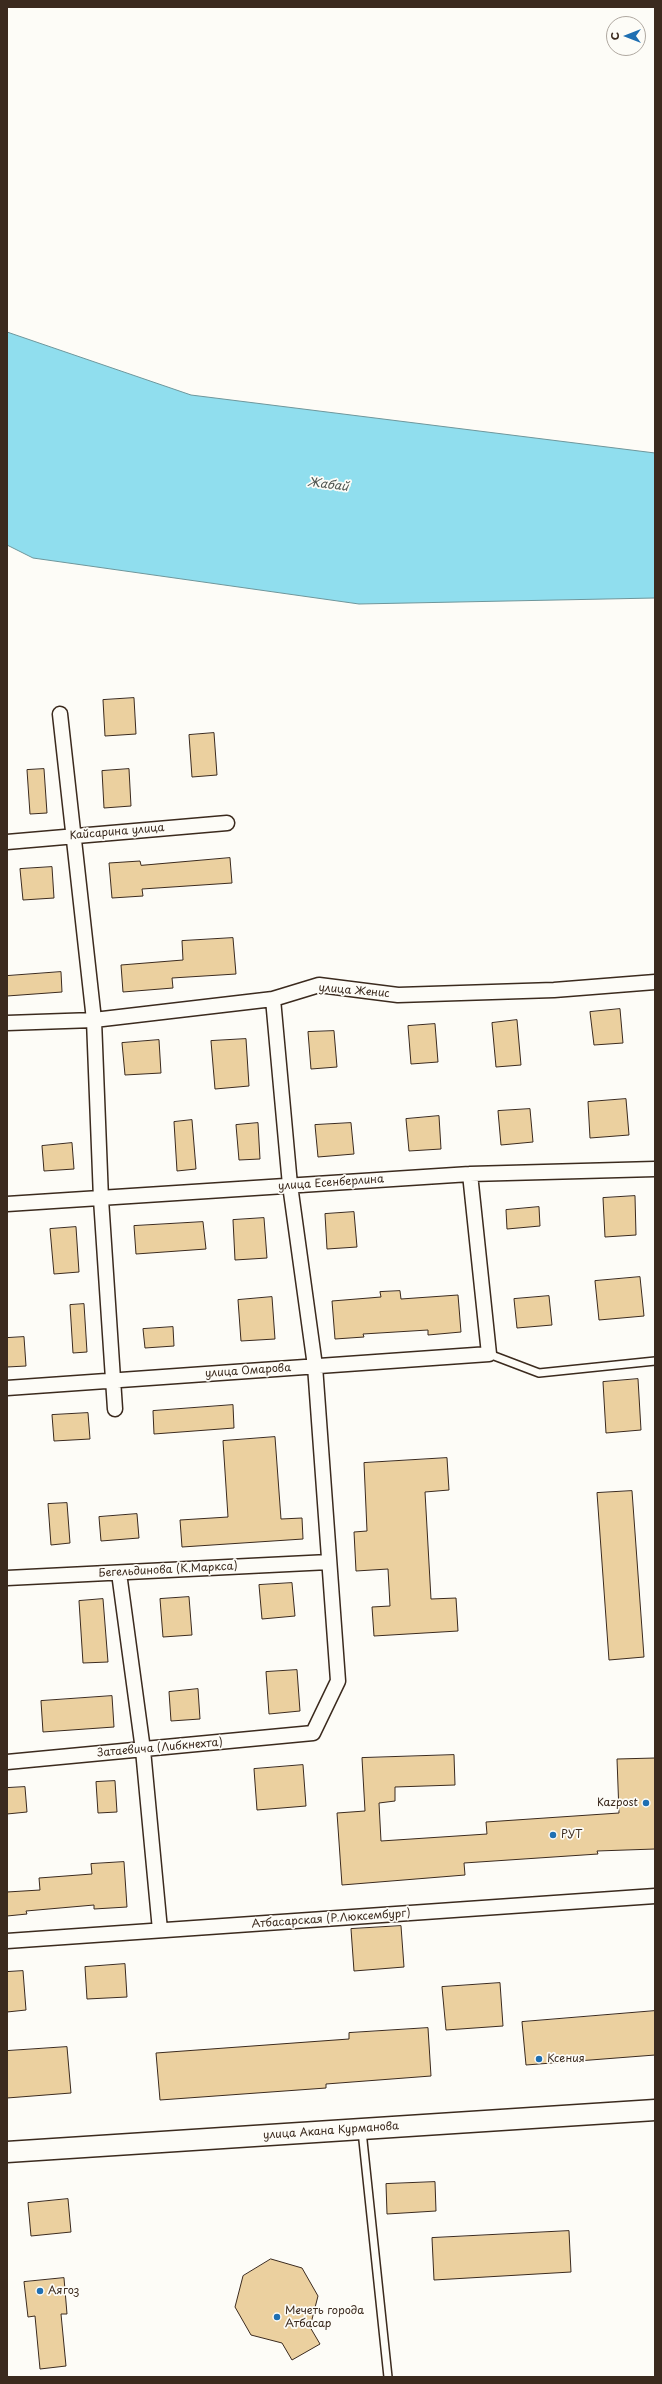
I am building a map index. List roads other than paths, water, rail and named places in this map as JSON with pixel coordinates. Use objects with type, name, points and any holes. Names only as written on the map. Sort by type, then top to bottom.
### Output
[{"type":"main road","name":"улица Акана Курманова","points":[[7,2152],[655,2110]]},
{"type":"street","points":[[60,714],[94,1020],[101,1199],[115,1409]]},
{"type":"street","name":"Кайсарина улица","points":[[7,842],[227,823]]},
{"type":"street","name":"улица Женис","points":[[7,1023],[94,1020],[273,999],[319,985],[398,995],[554,990],[655,982]]},
{"type":"street","points":[[273,999],[290,1185],[315,1366],[329,1562]]},
{"type":"street","name":"улица Есенберлина","points":[[7,1204],[470,1174],[655,1169]]},
{"type":"street","points":[[470,1174],[489,1354]]},
{"type":"street","name":"улица Омарова","points":[[7,1388],[489,1354]]},
{"type":"street","name":"Бегельдинова (К.Маркса)","points":[[7,1578],[329,1562]]},
{"type":"street","name":"Затаевича (Либкнехта)","points":[[7,1762],[313,1733],[338,1681],[329,1562]]},
{"type":"street","points":[[119,1572],[143,1750],[160,1930]]},
{"type":"street","name":"Атбасарская (Р.Люксембург)","points":[[7,1941],[655,1896]]},
{"type":"lane","points":[[489,1354],[539,1373],[655,1361]]},
{"type":"lane","points":[[362,2129],[388,2377]]},
{"type":"water","name":"Жабай","points":[[7,332],[191,395],[655,453],[655,598],[359,604],[33,558],[7,545]]},
{"type":"place","name":"Kazpost","points":[[646,1803]]},
{"type":"place","name":"РУТ","points":[[553,1835]]},
{"type":"place","name":"Ксения","points":[[539,2059]]},
{"type":"place","name":"Аягоз","points":[[40,2291]]},
{"type":"place","name":"Мечеть города Атбасар","points":[[277,2317]]}]
